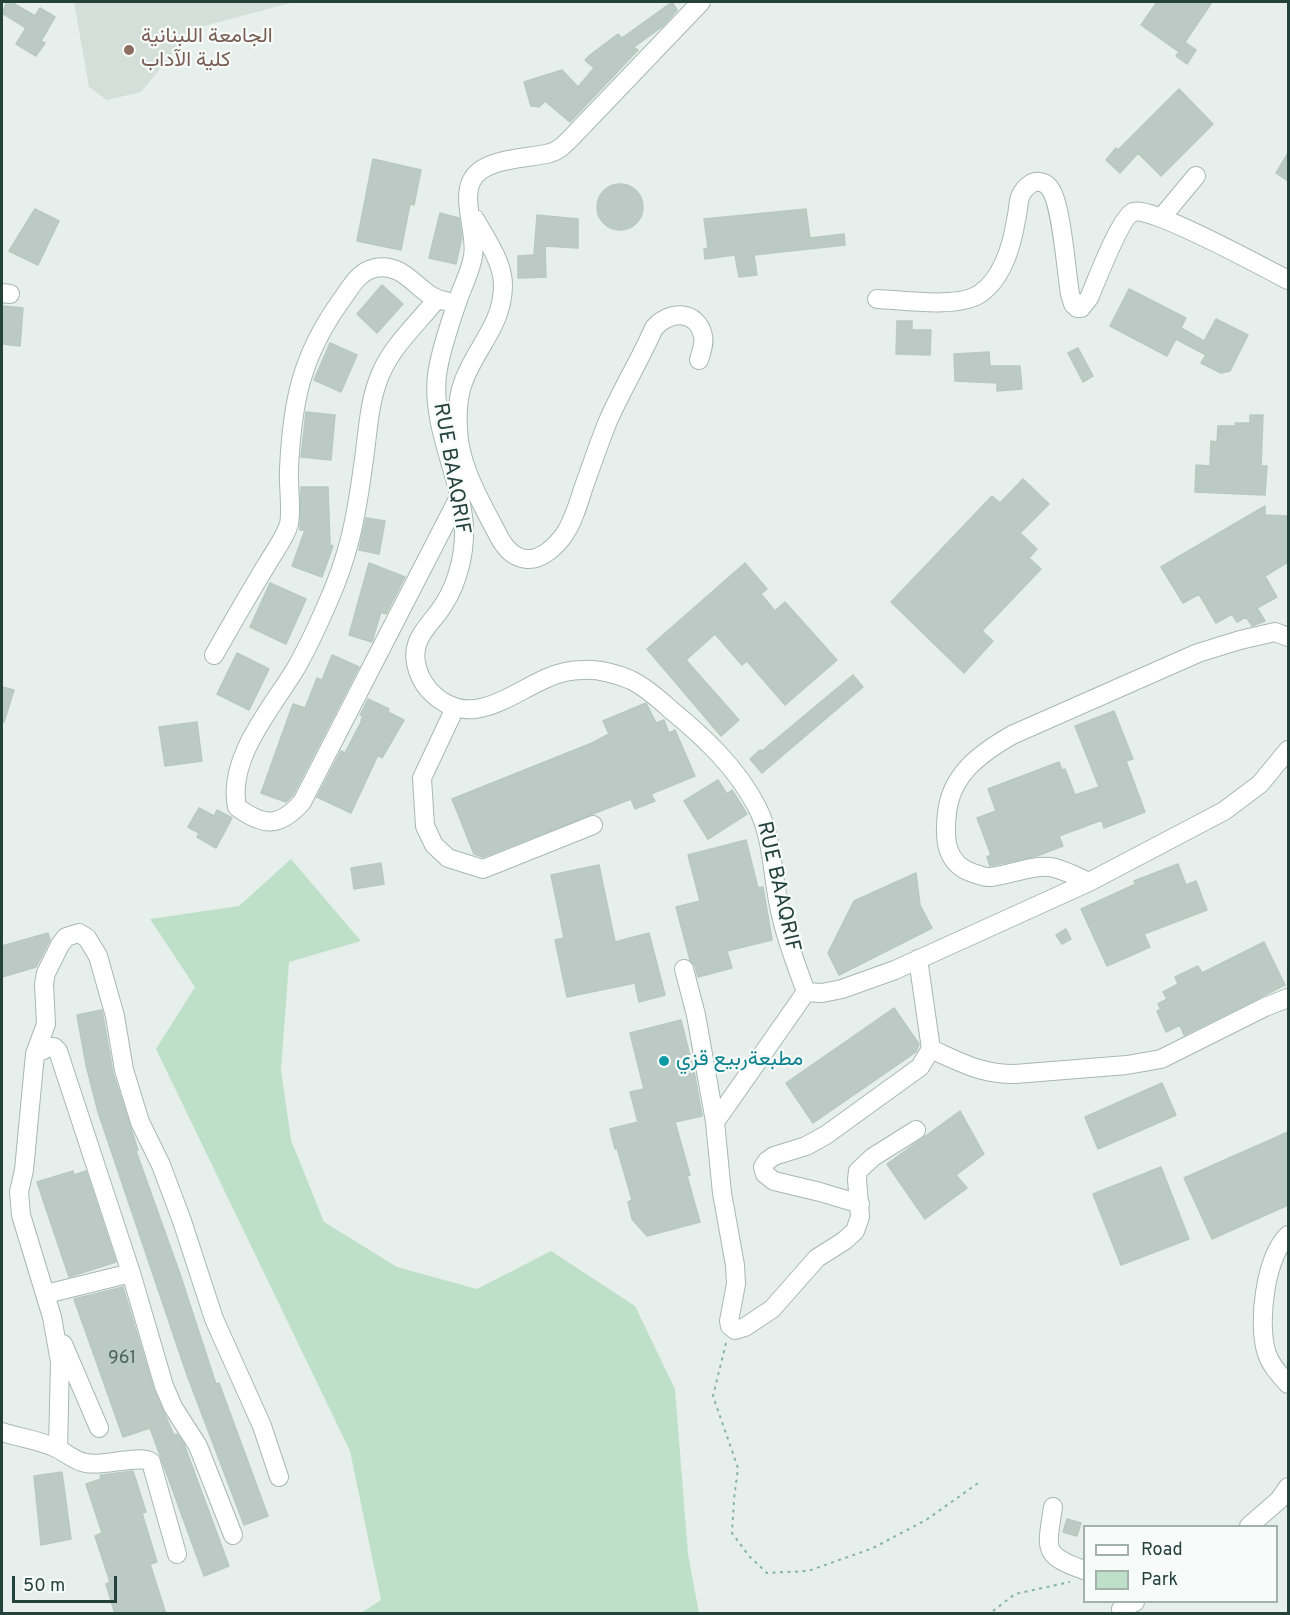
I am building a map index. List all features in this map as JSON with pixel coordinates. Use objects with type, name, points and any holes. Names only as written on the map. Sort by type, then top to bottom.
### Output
[{"type":"street","name":"RUE BAAQRIF","points":[[701,2],[577,133],[558,150],[498,163],[476,174],[470,183],[474,251],[457,301],[437,374],[437,397],[441,423],[464,526],[463,549],[460,565],[445,604],[425,628],[416,644],[415,659],[419,676],[426,687],[446,704],[455,708],[486,708],[548,677],[562,672],[586,669],[631,680],[660,700],[724,759],[758,808],[768,839],[780,915],[806,992]]},
{"type":"street","points":[[1161,218],[1196,176]]},
{"type":"street","points":[[877,299],[951,301],[972,298],[982,292],[993,281],[1005,259],[1014,232],[1020,197],[1026,187],[1033,183],[1046,184],[1053,193],[1058,207],[1070,294],[1073,304],[1078,309],[1089,298],[1122,224],[1131,213],[1139,210],[1184,228],[1288,280]]},
{"type":"street","points":[[470,210],[499,263],[503,295],[491,332],[463,381],[458,406],[458,430],[462,454],[471,478],[501,541],[510,552],[521,558],[531,559],[541,556],[564,535],[574,515],[609,420],[654,328],[660,321],[675,314],[687,316],[698,326],[703,335],[699,360]]},
{"type":"street","points":[[214,655],[289,524],[293,410],[300,380],[325,323],[357,278],[374,268],[391,268],[402,273],[436,300],[457,301]]},
{"type":"street","points":[[436,300],[395,349],[381,372],[372,401],[358,504],[346,559],[315,631],[296,667],[245,750],[239,766],[234,793],[237,807],[268,823],[278,822],[292,813],[302,802],[459,497]]},
{"type":"street","points":[[1089,882],[1050,867],[1008,872],[989,878],[966,871],[953,860],[945,842],[948,799],[958,778],[989,749],[1034,725],[1198,653],[1240,640],[1284,632]]},
{"type":"street","points":[[455,708],[422,778],[425,826],[434,844],[448,858],[483,869],[593,825]]},
{"type":"street","points":[[715,1122],[806,992],[822,993],[842,989],[895,970],[1089,882],[1224,811],[1260,784],[1288,750]]},
{"type":"street","points":[[58,1449],[60,1362],[46,1294],[21,1215],[19,1192],[24,1170],[35,1054],[46,1023],[46,973],[66,937],[79,933],[84,935],[98,956],[116,1016],[124,1070],[140,1122],[161,1165],[186,1231],[214,1319],[262,1426],[279,1477]]},
{"type":"street","points":[[860,1204],[774,1181],[765,1174],[764,1167],[774,1156],[806,1146],[826,1135],[920,1067],[931,1049],[918,959]]},
{"type":"street","points":[[684,969],[696,1015],[715,1122],[722,1193],[735,1265],[736,1284],[730,1313],[730,1326],[735,1330],[745,1327],[782,1301],[818,1258],[855,1231],[860,1217],[858,1171],[873,1157],[916,1130]]},
{"type":"street","points":[[931,1049],[982,1071],[999,1074],[1146,1063],[1176,1054],[1265,1007],[1288,998]]},
{"type":"street","points":[[35,1054],[49,1047],[54,1047],[58,1051],[131,1273],[164,1386],[173,1407],[198,1446],[233,1535]]},
{"type":"street","points":[[1288,1235],[1276,1252],[1269,1270],[1263,1335],[1267,1356],[1276,1372],[1288,1384]]},
{"type":"street","points":[[46,1294],[131,1273]]},
{"type":"street","points":[[52,1317],[99,1428]]},
{"type":"street","points":[[2,1432],[39,1441],[58,1449],[72,1459],[87,1464],[142,1459],[151,1462],[177,1554]]},
{"type":"street","points":[[1251,1525],[1279,1500],[1288,1487]]},
{"type":"street","points":[[1053,1507],[1048,1539],[1049,1548],[1059,1561],[1081,1575]]},
{"type":"path","points":[[730,1326],[713,1396],[738,1468],[732,1533],[749,1556],[767,1573],[808,1571],[873,1548],[926,1520],[981,1481]]},
{"type":"path","points":[[993,1611],[1015,1594],[1081,1575]]},
{"type":"shaded area","name":"الجامعة اللبنانية كلية الآداب","points":[[74,2],[294,2],[193,29],[141,92],[107,100],[89,87]]},
{"type":"green space","points":[[291,859],[361,941],[289,962],[281,1070],[291,1140],[324,1222],[397,1267],[477,1289],[551,1251],[635,1306],[675,1389],[688,1554],[699,1613],[361,1613],[381,1600],[350,1451],[156,1049],[195,987],[150,919],[239,906]]},
{"type":"building","points":[[7,2],[35,16],[40,8],[55,17],[41,41],[45,43],[36,56],[16,44],[26,28],[2,13]]},
{"type":"building","points":[[672,2],[677,10],[663,26],[634,47],[638,50],[570,122],[545,101],[539,107],[531,106],[524,82],[562,70],[578,87],[594,68],[585,60],[590,55],[618,34],[622,38]]},
{"type":"building","points":[[1157,2],[1212,2],[1185,42],[1196,50],[1187,64],[1176,56],[1179,52],[1141,25]]},
{"type":"building","points":[[1179,89],[1213,124],[1161,176],[1138,153],[1120,173],[1106,160]]},
{"type":"building","points":[[1288,153],[1288,181],[1276,173]]},
{"type":"building","points":[[373,159],[421,170],[414,205],[410,204],[401,250],[357,241]]},
{"type":"building","points":[[620,184],[636,191],[643,207],[636,223],[620,230],[604,223],[597,207],[604,191]]},
{"type":"building","points":[[35,209],[59,221],[38,265],[9,251]]},
{"type":"building","points":[[806,209],[810,238],[844,234],[845,245],[754,255],[757,275],[739,277],[735,255],[705,259],[704,249],[708,248],[704,219]]},
{"type":"building","points":[[440,213],[459,218],[462,237],[456,264],[429,258]]},
{"type":"building","points":[[537,215],[578,219],[578,248],[545,246],[546,277],[518,278],[518,256],[534,255]]},
{"type":"building","points":[[382,285],[403,304],[377,333],[357,314]]},
{"type":"building","points":[[1129,289],[1186,318],[1181,328],[1204,341],[1216,319],[1248,335],[1230,371],[1221,373],[1201,363],[1206,355],[1176,339],[1167,356],[1110,326]]},
{"type":"building","points":[[2,306],[23,308],[20,346],[2,344]]},
{"type":"building","points":[[897,321],[912,321],[912,330],[931,330],[930,355],[896,354]]},
{"type":"building","points":[[330,343],[357,355],[341,392],[314,380]]},
{"type":"building","points":[[1078,348],[1093,376],[1083,382],[1068,353]]},
{"type":"building","points":[[989,352],[990,366],[1020,366],[1022,389],[997,391],[997,383],[955,381],[954,354]]},
{"type":"building","points":[[306,412],[335,415],[331,460],[301,457]]},
{"type":"building","points":[[1250,415],[1263,415],[1261,466],[1267,466],[1265,495],[1195,492],[1196,465],[1210,466],[1211,441],[1217,442],[1218,426],[1250,423]]},
{"type":"building","points":[[1023,479],[1049,504],[1020,533],[1037,549],[1029,558],[1041,569],[982,631],[993,641],[964,673],[891,602],[992,496],[1000,503]]},
{"type":"building","points":[[301,487],[328,487],[330,545],[333,546],[322,577],[292,566],[305,530],[300,530]]},
{"type":"building","points":[[1265,506],[1265,515],[1288,516],[1288,562],[1265,576],[1277,597],[1257,608],[1265,621],[1252,626],[1246,617],[1237,622],[1232,614],[1216,623],[1199,594],[1183,603],[1161,567]]},
{"type":"building","points":[[366,518],[385,521],[379,554],[359,550]]},
{"type":"building","points":[[369,563],[405,577],[386,614],[381,612],[372,642],[349,635]]},
{"type":"building","points":[[745,563],[767,589],[761,594],[775,611],[785,602],[837,660],[785,705],[747,661],[742,665],[715,634],[686,660],[739,720],[721,736],[647,649]]},
{"type":"building","points":[[270,583],[306,599],[286,644],[250,627]]},
{"type":"building","points":[[237,653],[269,669],[249,710],[217,694]]},
{"type":"building","points":[[332,655],[359,667],[293,795],[286,802],[261,793],[293,704],[305,708],[317,678],[322,680]]},
{"type":"building","points":[[853,675],[863,687],[762,773],[750,759]]},
{"type":"building","points":[[2,687],[14,690],[4,722],[2,722]]},
{"type":"building","points":[[368,699],[389,709],[388,712],[404,720],[382,758],[378,755],[351,813],[317,797],[341,751],[345,753],[362,720],[363,716],[360,715]]},
{"type":"building","points":[[646,703],[656,723],[664,720],[669,733],[675,730],[695,776],[651,794],[655,801],[635,809],[631,799],[483,857],[474,854],[452,799],[592,743],[609,734],[603,721]]},
{"type":"building","points":[[1114,711],[1133,759],[1126,761],[1145,812],[1104,828],[1102,820],[1059,836],[1063,846],[1037,856],[990,866],[987,857],[991,855],[977,818],[996,811],[988,789],[1059,762],[1062,770],[1065,769],[1075,795],[1099,787],[1075,726]]},
{"type":"building","points":[[197,722],[202,761],[165,766],[159,727]]},
{"type":"building","points":[[718,780],[727,794],[732,790],[747,814],[708,839],[684,801]]},
{"type":"building","points":[[199,808],[214,816],[217,810],[232,818],[216,848],[197,837],[199,833],[188,827]]},
{"type":"building","points":[[746,840],[758,888],[763,887],[772,940],[727,951],[732,968],[698,977],[695,966],[690,960],[676,907],[700,901],[688,855]]},
{"type":"building","points":[[381,863],[384,884],[354,889],[351,868]]},
{"type":"building","points":[[1178,864],[1186,885],[1196,881],[1207,910],[1144,934],[1150,947],[1107,966],[1081,909],[1136,884],[1134,881]]},
{"type":"building","points":[[599,865],[615,942],[649,933],[665,995],[639,1002],[635,983],[567,997],[555,940],[564,938],[551,875]]},
{"type":"building","points":[[916,873],[920,905],[932,928],[839,975],[828,953],[854,901]]},
{"type":"building","points":[[1066,929],[1071,939],[1062,944],[1056,935]]},
{"type":"building","points":[[48,933],[50,940],[36,967],[2,977],[2,946]]},
{"type":"building","points":[[1264,942],[1285,985],[1184,1035],[1180,1025],[1166,1032],[1157,1011],[1161,1009],[1158,1004],[1167,999],[1163,992],[1178,984],[1175,977],[1198,966],[1202,973]]},
{"type":"building","points":[[894,1008],[919,1044],[916,1052],[813,1123],[786,1083]]},
{"type":"building","points":[[102,1010],[113,1073],[138,1150],[136,1151],[216,1384],[219,1383],[268,1516],[244,1525],[187,1375],[98,1112],[77,1015]]},
{"type":"building","points":[[681,1020],[702,1116],[675,1122],[700,1222],[647,1236],[632,1219],[628,1202],[632,1200],[610,1129],[638,1122],[630,1092],[644,1089],[630,1033]]},
{"type":"building","points":[[1162,1083],[1176,1115],[1098,1149],[1085,1117]]},
{"type":"building","points":[[960,1111],[984,1154],[956,1175],[967,1188],[925,1219],[887,1164]]},
{"type":"building","points":[[1288,1132],[1288,1205],[1212,1239],[1184,1178]]},
{"type":"building","points":[[1161,1167],[1189,1239],[1121,1265],[1093,1194]]},
{"type":"building","points":[[73,1171],[74,1175],[86,1171],[116,1262],[69,1277],[37,1182]]},
{"type":"building","points":[[123,1287],[154,1390],[174,1435],[177,1434],[184,1444],[229,1566],[204,1576],[150,1428],[123,1437],[74,1299]]},
{"type":"building","points":[[133,1471],[146,1512],[142,1513],[157,1562],[150,1564],[166,1614],[115,1614],[106,1584],[110,1582],[95,1536],[102,1533],[86,1484],[101,1479],[100,1475]]},
{"type":"building","points":[[62,1472],[71,1539],[41,1545],[34,1476]]},
{"type":"building","points":[[1067,1519],[1081,1523],[1077,1536],[1063,1532]]},
{"type":"place","name":"الجامعة اللبنانية كلية الآداب","points":[[129,50]]},
{"type":"place","name":"مطبعةربيع قزي","points":[[664,1061]]}]
